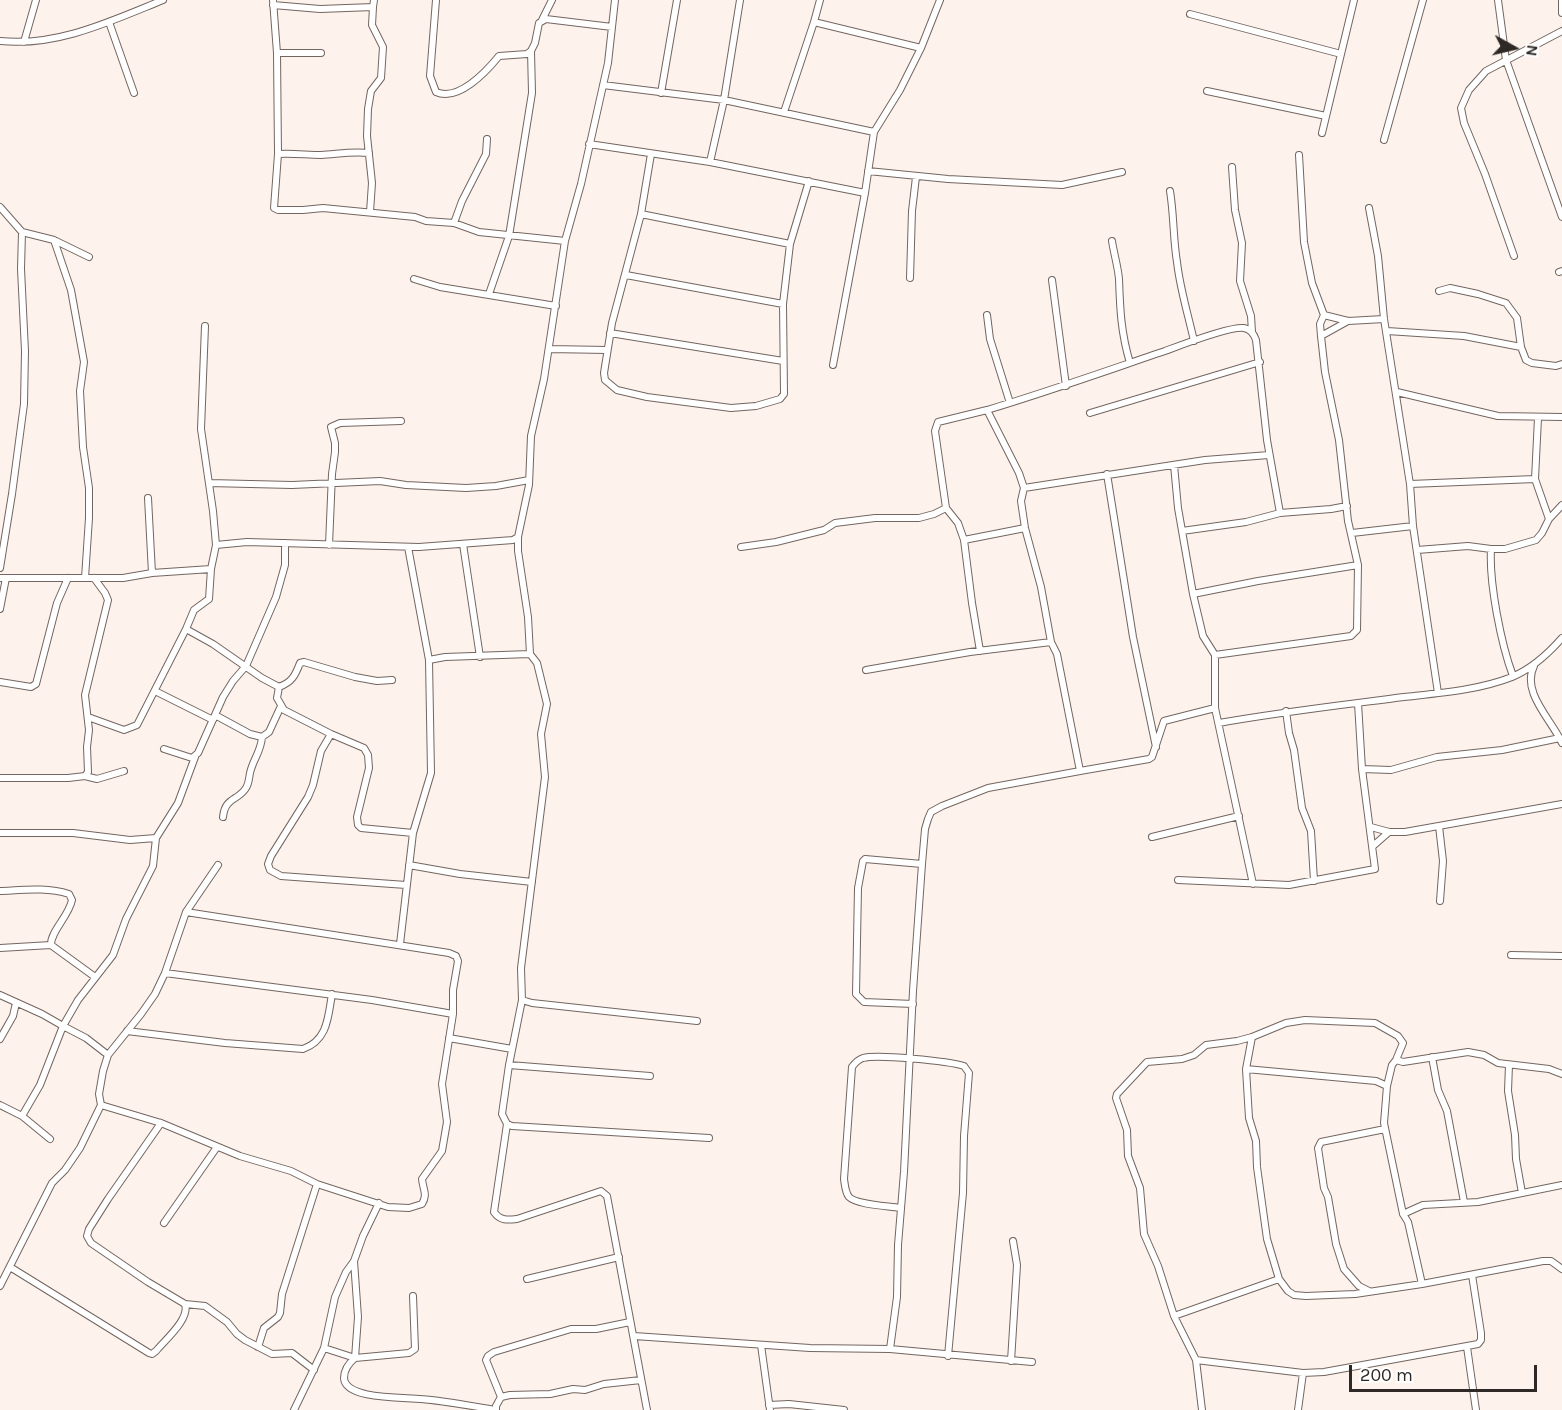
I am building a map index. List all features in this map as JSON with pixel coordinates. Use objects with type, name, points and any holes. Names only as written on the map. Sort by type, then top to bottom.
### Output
[{"type":"street","points":[[24,42],[36,0]]},
{"type":"street","points":[[0,41],[24,42],[69,35],[163,0]]},
{"type":"street","points":[[436,0],[430,76],[436,92],[443,94],[461,90],[492,65],[499,56],[527,54],[531,51],[536,43],[539,23],[552,0]]},
{"type":"street","points":[[615,0],[608,63],[581,184],[565,241],[549,349],[538,412],[531,436],[529,480],[518,537],[530,654],[537,663],[547,704],[542,734],[546,772],[521,968],[522,1000],[502,1114],[507,1124],[494,1212],[498,1218],[518,1219],[601,1191],[607,1196],[647,1410]]},
{"type":"street","points":[[661,93],[677,0]]},
{"type":"street","points":[[711,162],[724,100],[740,0]]},
{"type":"street","points":[[784,112],[820,0]]},
{"type":"street","points":[[833,365],[874,132],[900,90],[921,48],[940,0]]},
{"type":"street","points":[[1322,133],[1354,0]]},
{"type":"street","points":[[1384,140],[1424,0]]},
{"type":"street","points":[[1498,0],[1506,60],[1562,218]]},
{"type":"street","points":[[1562,0],[1562,13]]},
{"type":"street","points":[[370,212],[372,183],[367,136],[368,109],[371,90],[381,78],[383,47],[372,25],[374,4],[320,9],[273,3],[277,52],[278,154],[274,208],[278,210],[323,208],[370,212],[432,222],[454,223],[479,232],[565,241]]},
{"type":"street","points":[[1190,14],[1341,54]]},
{"type":"street","points":[[542,20],[612,27]]},
{"type":"street","points":[[109,22],[134,93]]},
{"type":"street","points":[[814,22],[921,48]]},
{"type":"street","points":[[1514,256],[1461,113],[1463,100],[1486,71],[1562,33]]},
{"type":"street","points":[[489,294],[509,236],[521,170],[531,93],[531,51]]},
{"type":"street","points":[[277,52],[321,53]]},
{"type":"street","points":[[603,85],[724,100],[874,132]]},
{"type":"street","points":[[1207,91],[1326,116]]},
{"type":"street","points":[[454,223],[462,201],[486,154],[487,139]]},
{"type":"street","points":[[589,144],[711,162],[865,193]]},
{"type":"street","points":[[278,154],[323,154],[347,151],[369,153]]},
{"type":"street","points":[[651,154],[641,214],[610,333],[604,373],[605,380],[617,390],[647,397],[731,408],[756,406],[783,397],[783,304],[789,244],[809,181]]},
{"type":"street","points":[[1215,655],[1355,634],[1359,596],[1358,564],[1348,521],[1340,440],[1325,372],[1320,324],[1324,315],[1312,283],[1304,242],[1299,155]]},
{"type":"street","points":[[1232,167],[1234,210],[1242,243],[1240,281],[1251,316],[1252,332],[1256,340],[1260,362],[1269,454],[1280,513]]},
{"type":"street","points":[[868,171],[916,177],[1062,185],[1122,172]]},
{"type":"street","points":[[910,278],[912,211],[916,177]]},
{"type":"street","points":[[1170,191],[1177,264],[1194,340]]},
{"type":"street","points":[[0,207],[22,232],[54,240],[89,257]]},
{"type":"street","points":[[1369,208],[1378,256],[1384,320],[1397,392],[1410,484],[1413,526],[1438,693]]},
{"type":"street","points":[[641,214],[789,244]]},
{"type":"street","points":[[0,568],[24,404],[22,232]]},
{"type":"street","points":[[54,240],[71,290],[84,362],[80,391],[89,498],[85,578]]},
{"type":"street","points":[[1112,241],[1119,276],[1121,324],[1130,363]]},
{"type":"street","points":[[626,275],[783,304]]},
{"type":"street","points":[[414,279],[440,287],[556,306]]},
{"type":"street","points":[[1052,280],[1066,386]]},
{"type":"street","points":[[1439,291],[1450,288],[1506,303],[1517,318],[1521,347],[1526,360],[1556,366],[1562,364]]},
{"type":"street","points":[[987,315],[990,339],[1010,403]]},
{"type":"street","points":[[1324,315],[1348,321],[1384,320]]},
{"type":"street","points":[[1321,336],[1348,321]]},
{"type":"street","points":[[88,717],[124,730],[132,729],[137,725],[194,610],[209,599],[211,569],[216,545],[209,483],[201,442],[205,326]]},
{"type":"street","points":[[980,651],[964,540],[958,523],[946,508],[935,431],[938,422],[1066,386],[1194,340],[1242,328],[1252,332]]},
{"type":"street","points":[[1387,331],[1464,336],[1521,347]]},
{"type":"street","points":[[610,333],[783,361]]},
{"type":"street","points":[[549,349],[607,350]]},
{"type":"street","points":[[1090,413],[1260,362]]},
{"type":"street","points":[[1397,392],[1498,416],[1562,417]]},
{"type":"street","points":[[987,410],[1019,473],[1024,488],[1021,501],[1025,528],[1041,587],[1051,642],[1057,654],[1080,771]]},
{"type":"street","points":[[1538,418],[1535,479],[1549,519]]},
{"type":"street","points":[[329,545],[335,443],[331,427],[340,423],[400,421]]},
{"type":"street","points":[[1024,488],[1205,460],[1269,454]]},
{"type":"street","points":[[1174,465],[1193,594],[1203,636],[1215,655],[1215,708],[1253,884]]},
{"type":"street","points":[[1107,474],[1133,637],[1156,747]]},
{"type":"street","points":[[1410,484],[1535,479]]},
{"type":"street","points":[[209,483],[332,484],[390,481],[406,485],[466,488],[529,480]]},
{"type":"street","points":[[147,498],[152,573]]},
{"type":"street","points":[[1417,550],[1468,546],[1505,549],[1536,540],[1549,519],[1562,505]]},
{"type":"street","points":[[1182,531],[1246,522],[1280,513],[1347,506]]},
{"type":"street","points":[[741,547],[776,542],[824,530],[835,523],[875,518],[919,518],[946,508]]},
{"type":"street","points":[[0,516],[8,517]]},
{"type":"street","points":[[1352,533],[1413,526]]},
{"type":"street","points":[[964,540],[1025,528]]},
{"type":"street","points":[[216,545],[247,542],[408,547],[513,540],[518,537]]},
{"type":"street","points":[[22,1116],[40,1085],[63,1026],[78,1000],[113,955],[126,919],[153,866],[156,838],[178,803],[195,757],[232,681],[246,666],[279,589],[285,565],[285,543]]},
{"type":"street","points":[[463,544],[480,657]]},
{"type":"street","points":[[400,944],[413,833],[431,773],[429,660],[408,547]]},
{"type":"street","points":[[1491,549],[1503,647],[1513,676]]},
{"type":"street","points":[[1193,594],[1358,564]]},
{"type":"street","points":[[0,609],[3,578],[123,578],[152,573],[211,569]]},
{"type":"street","points":[[0,682],[31,687],[36,684],[57,603],[68,578]]},
{"type":"street","points":[[85,776],[89,767],[85,695],[108,600],[94,578]]},
{"type":"street","points":[[186,629],[279,687],[289,683],[294,678],[300,663],[304,662],[356,678],[377,681],[392,680]]},
{"type":"street","points":[[1218,723],[1286,711],[1438,693],[1489,684],[1513,676],[1534,665],[1562,638]]},
{"type":"street","points":[[866,670],[1051,642]]},
{"type":"street","points":[[429,660],[445,657],[530,654]]},
{"type":"street","points":[[1362,769],[1391,770],[1437,757],[1502,750],[1561,740],[1531,688],[1530,680],[1534,665]]},
{"type":"street","points":[[279,687],[277,698],[281,706],[292,714],[364,748],[368,755],[369,768],[357,817],[358,825],[366,830],[413,833]]},
{"type":"street","points":[[155,692],[250,734],[262,737]]},
{"type":"street","points":[[1179,880],[1289,885],[1375,869],[1362,769],[1358,703]]},
{"type":"street","points":[[223,817],[224,808],[228,803],[247,787],[254,761],[260,752],[262,737],[268,732],[281,706]]},
{"type":"street","points":[[890,1349],[897,1297],[900,1208],[922,864],[925,829],[931,812],[988,788],[1149,759],[1156,747],[1164,721],[1215,708]]},
{"type":"street","points":[[1286,711],[1302,808],[1311,831],[1314,881]]},
{"type":"street","points":[[331,734],[321,751],[308,797],[271,856],[268,864],[270,870],[280,876],[406,885]]},
{"type":"street","points":[[164,749],[195,757]]},
{"type":"street","points":[[0,778],[85,776],[98,779],[124,771]]},
{"type":"street","points":[[1371,827],[1389,832],[1405,832],[1562,804]]},
{"type":"street","points":[[1152,837],[1239,816]]},
{"type":"street","points":[[1439,826],[1443,861],[1440,901]]},
{"type":"street","points":[[0,833],[73,832],[130,840],[156,838]]},
{"type":"street","points":[[1373,846],[1389,832]]},
{"type":"street","points":[[913,1004],[864,1002],[856,994],[858,888],[862,861],[865,859],[922,864]]},
{"type":"street","points":[[409,864],[460,874],[532,882]]},
{"type":"street","points":[[0,1286],[52,1182],[65,1170],[80,1148],[102,1105],[99,1094],[108,1055],[150,1000],[165,973],[186,912],[218,865]]},
{"type":"street","points":[[0,891],[41,889],[69,894],[72,900],[70,910],[51,938],[51,945]]},
{"type":"street","points":[[102,1105],[161,1123],[217,1147],[291,1172],[317,1184],[388,1207],[409,1208],[422,1204],[425,1200],[426,1192],[422,1179],[442,1151],[447,1122],[442,1084],[453,1014],[453,990],[458,961],[456,956],[400,944],[186,912]]},
{"type":"street","points":[[0,948],[51,945],[95,977]]},
{"type":"street","points":[[1511,955],[1562,956]]},
{"type":"street","points":[[165,973],[332,994],[453,1014]]},
{"type":"street","points":[[127,1031],[235,1044],[303,1049],[320,1037],[327,1028],[332,994]]},
{"type":"street","points":[[0,995],[86,1038],[108,1055]]},
{"type":"street","points":[[522,1000],[697,1021]]},
{"type":"street","points":[[0,1039],[13,1016],[16,1003]]},
{"type":"street","points":[[1202,1410],[1196,1360],[1174,1316],[1158,1266],[1144,1234],[1140,1188],[1128,1156],[1127,1130],[1116,1098],[1117,1094],[1148,1062],[1182,1059],[1194,1055],[1206,1045],[1252,1037],[1295,1021],[1375,1023],[1398,1036],[1403,1043],[1392,1065],[1387,1086],[1385,1129],[1403,1214],[1408,1222],[1422,1284]]},
{"type":"street","points":[[1252,1037],[1246,1069],[1249,1118],[1256,1141],[1257,1167],[1267,1239],[1279,1279],[1284,1287],[1294,1295],[1354,1294],[1422,1284],[1543,1261],[1551,1261],[1562,1269]]},
{"type":"street","points":[[449,1038],[512,1048]]},
{"type":"street","points":[[1396,1060],[1403,1062],[1468,1052],[1480,1054],[1498,1063],[1549,1069],[1562,1074]]},
{"type":"street","points":[[1432,1057],[1438,1090],[1447,1111],[1464,1202]]},
{"type":"street","points":[[900,1208],[851,1199],[845,1188],[852,1067],[855,1062],[865,1058],[909,1059],[964,1066],[969,1073],[964,1136],[963,1193],[948,1356]]},
{"type":"street","points":[[509,1065],[650,1076]]},
{"type":"street","points":[[1509,1065],[1508,1091],[1522,1192]]},
{"type":"street","points":[[1246,1069],[1376,1081],[1387,1086]]},
{"type":"street","points":[[0,1105],[22,1116],[50,1139]]},
{"type":"street","points":[[161,1123],[89,1228],[87,1236],[92,1243],[148,1282],[185,1304],[205,1306],[227,1322],[237,1334],[258,1347],[272,1354],[292,1353],[314,1370]]},
{"type":"street","points":[[507,1124],[709,1138]]},
{"type":"street","points":[[1370,1291],[1359,1286],[1344,1269],[1336,1244],[1318,1149],[1321,1142],[1385,1129]]},
{"type":"street","points":[[164,1223],[217,1147]]},
{"type":"street","points":[[258,1347],[264,1328],[280,1313],[282,1294],[317,1184]]},
{"type":"street","points":[[1403,1214],[1418,1206],[1478,1202],[1562,1185]]},
{"type":"street","points":[[294,1410],[324,1348],[335,1297],[346,1272],[354,1261],[379,1203]]},
{"type":"street","points":[[1011,1360],[1017,1265],[1013,1241]]},
{"type":"street","points":[[527,1279],[620,1257]]},
{"type":"street","points":[[354,1261],[358,1317],[356,1358]]},
{"type":"street","points":[[10,1267],[152,1354],[182,1320],[186,1313],[185,1304]]},
{"type":"street","points":[[1196,1360],[1303,1372],[1324,1372],[1478,1344],[1481,1340],[1472,1275]]},
{"type":"street","points":[[1174,1316],[1279,1279]]},
{"type":"street","points":[[324,1348],[356,1358],[412,1352],[416,1342],[413,1296]]},
{"type":"street","points":[[501,1397],[486,1360],[494,1352],[571,1329],[596,1329],[630,1322]]},
{"type":"street","points":[[634,1336],[810,1348],[890,1349],[1032,1362]]},
{"type":"street","points":[[761,1345],[770,1408],[789,1404],[843,1410]]},
{"type":"street","points":[[1467,1347],[1476,1410]]},
{"type":"street","points":[[356,1358],[346,1368],[344,1380],[347,1386],[372,1396],[422,1399],[496,1410],[501,1397],[510,1395],[585,1390],[604,1384],[641,1380]]},
{"type":"street","points":[[1298,1410],[1303,1372]]}]
